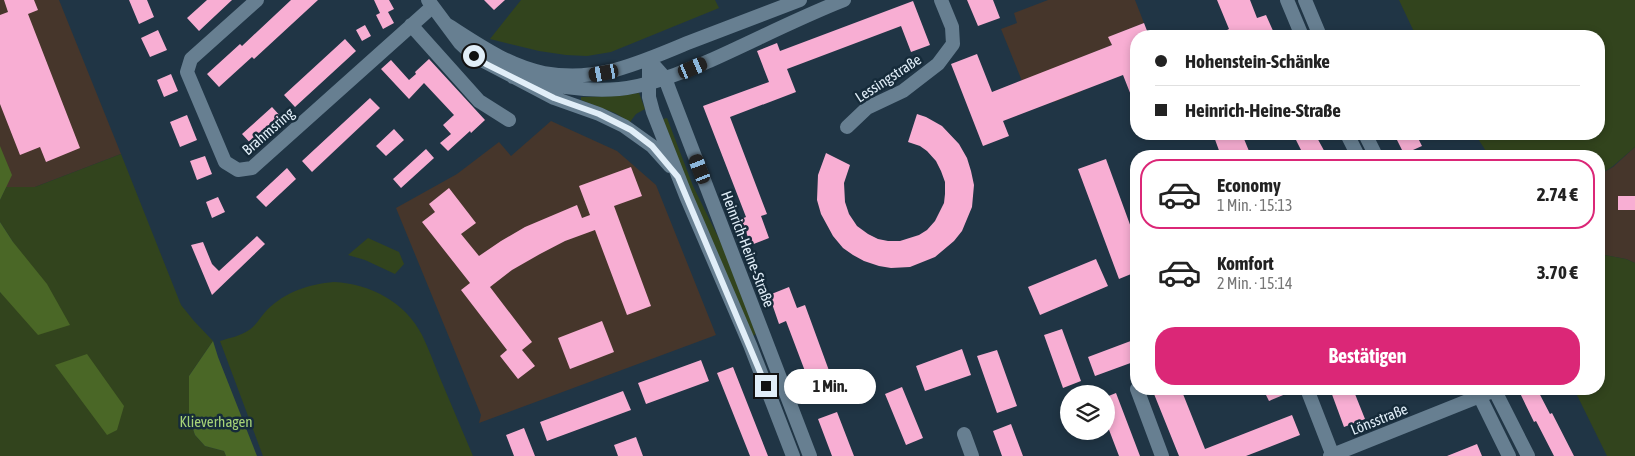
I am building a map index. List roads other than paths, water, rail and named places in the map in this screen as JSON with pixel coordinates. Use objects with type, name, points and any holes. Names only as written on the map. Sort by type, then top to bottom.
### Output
[{"type":"street","name":"Brahmsring","points":[[257,0],[191,59],[187,72],[225,162],[238,170],[252,168],[411,25],[430,3]]},
{"type":"street","points":[[446,24],[504,59],[543,72],[568,76],[614,71],[649,60],[685,44],[800,0]]},
{"type":"street","points":[[513,77],[548,85],[584,90],[617,89],[648,84],[729,52],[844,0]]},
{"type":"street","name":"Lessingstraße","points":[[847,127],[867,108],[903,91],[938,64],[953,44],[952,27],[941,0]]},
{"type":"street","points":[[1287,0],[1300,30]]},
{"type":"street","points":[[1305,0],[1318,30]]},
{"type":"street","points":[[430,3],[460,43],[474,56],[486,64],[554,98],[599,114],[631,130],[652,146],[678,177]]},
{"type":"street","points":[[411,25],[479,101],[509,120]]},
{"type":"street","points":[[649,60],[648,84],[653,112],[678,177],[750,344],[793,456]]},
{"type":"street","name":"Heinrich-Heine-Straße","points":[[649,60],[665,78],[810,456]]},
{"type":"street","points":[[1139,395],[1162,456]]},
{"type":"street","points":[[1309,395],[1332,456]]},
{"type":"street","name":"Lönsstraße","points":[[1332,456],[1473,395]]},
{"type":"street","points":[[1479,395],[1509,456]]},
{"type":"street","points":[[1497,395],[1528,456]]},
{"type":"street","points":[[964,434],[972,456]]},
{"type":"park label","name":"Klieverhagen","points":[[216,421]]}]
